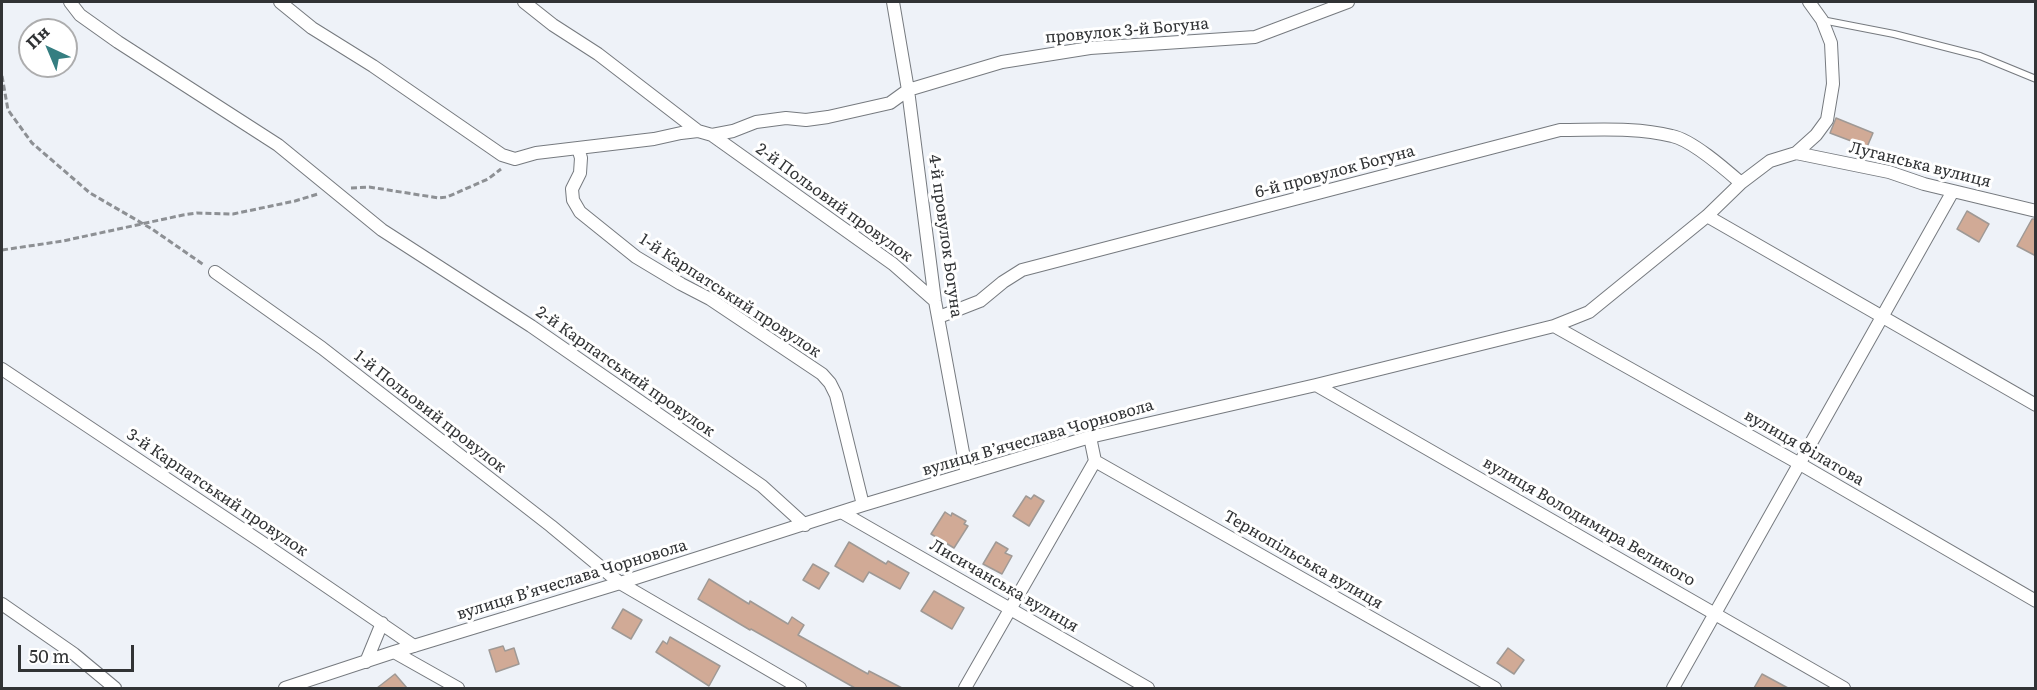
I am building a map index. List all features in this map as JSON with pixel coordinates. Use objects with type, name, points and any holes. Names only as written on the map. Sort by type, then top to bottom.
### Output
[{"type":"street","name":"2-й Карпатський провулок","points":[[70,2],[80,15],[278,145],[382,230],[531,326],[762,486],[806,525]]},
{"type":"street","points":[[280,2],[312,28],[374,66],[502,155],[514,159],[536,153],[654,139],[698,131]]},
{"type":"street","points":[[524,2],[553,25],[598,54],[698,131],[712,135]]},
{"type":"street","name":"4-й провулок Богуна","points":[[893,2],[908,90],[935,301],[967,474]]},
{"type":"street","name":"провулок 3-й Богуна","points":[[712,135],[734,131],[756,122],[786,118],[806,120],[828,117],[890,103],[908,90],[1002,62],[1090,48],[1255,37],[1348,2]]},
{"type":"street","points":[[1796,153],[1816,135],[1827,120],[1833,84],[1831,43],[1822,20],[1809,2]]},
{"type":"street","name":"6-й провулок Богуна","points":[[939,317],[980,301],[1022,270],[1560,130],[1621,130],[1674,136],[1715,160],[1741,183]]},
{"type":"street","name":"2-й Польовий провулок","points":[[712,135],[894,264],[935,301]]},
{"type":"street","name":"1-й Карпатський провулок","points":[[578,148],[580,173],[572,189],[573,200],[580,212],[636,257],[681,285],[711,299],[822,374],[830,383],[836,395],[863,505]]},
{"type":"street","name":"вулиця Вʼячеслава Чорновола","points":[[285,688],[394,652],[806,525],[863,505],[1090,437],[1316,385],[1554,326],[1588,312],[1707,216],[1741,183],[1770,161],[1796,153]]},
{"type":"street","name":"Луганська вулиця","points":[[1796,153],[1889,172],[1953,191],[2036,211]]},
{"type":"street","points":[[1673,688],[1953,191]]},
{"type":"street","points":[[1707,216],[2036,405]]},
{"type":"street","name":"1-й Польовий провулок","points":[[215,272],[322,348],[551,526],[620,583],[801,688]]},
{"type":"street","name":"вулиця Філатова","points":[[1554,326],[1800,464],[2036,601]]},
{"type":"street","name":"3-й Карпатський провулок","points":[[2,369],[414,646]]},
{"type":"street","name":"вулиця Володимира Великого","points":[[1316,385],[1844,688]]},
{"type":"street","points":[[965,688],[1095,461],[1090,437]]},
{"type":"street","name":"Тернопільська вулиця","points":[[1095,461],[1495,688]]},
{"type":"street","name":"Лисичанська вулиця","points":[[843,513],[1148,688]]},
{"type":"street","points":[[2,604],[74,654],[115,688]]},
{"type":"street","points":[[366,662],[382,623]]},
{"type":"street","points":[[394,652],[458,688]]},
{"type":"lane","points":[[1822,20],[1901,36],[1980,56],[2036,79]]},
{"type":"path","points":[[2,76],[8,110],[32,143],[90,193],[143,224],[215,272]]},
{"type":"path","points":[[2,250],[63,241],[197,213],[233,214],[295,201],[333,189],[369,187],[439,198],[447,197],[488,179],[514,159]]},
{"type":"building","points":[[1836,118],[1873,133],[1867,147],[1830,133]]},
{"type":"building","points":[[1967,211],[1989,224],[1979,242],[1957,229]]},
{"type":"building","points":[[2032,219],[2036,219],[2036,256],[2017,246]]},
{"type":"building","points":[[1034,495],[1044,501],[1029,526],[1013,516],[1026,496],[1031,499]]},
{"type":"building","points":[[945,512],[951,516],[952,513],[966,521],[964,524],[968,526],[954,548],[931,534]]},
{"type":"building","points":[[849,542],[886,564],[888,561],[909,573],[900,589],[869,572],[863,582],[835,566]]},
{"type":"building","points":[[996,542],[1008,549],[1005,553],[1012,556],[1002,574],[983,564]]},
{"type":"building","points":[[813,564],[829,573],[819,589],[803,580]]},
{"type":"building","points":[[709,579],[749,604],[750,601],[788,624],[792,617],[804,625],[798,635],[868,674],[869,671],[902,688],[855,688],[750,630],[698,599]]},
{"type":"building","points":[[934,591],[964,608],[952,629],[921,611]]},
{"type":"building","points":[[623,609],[642,620],[631,639],[612,628]]},
{"type":"building","points":[[670,637],[720,666],[709,686],[656,652],[663,641],[667,644]]},
{"type":"building","points":[[503,646],[505,651],[514,648],[519,664],[496,672],[489,650]]},
{"type":"building","points":[[1508,648],[1524,660],[1514,674],[1497,663]]},
{"type":"building","points":[[395,674],[407,688],[377,688]]},
{"type":"building","points":[[1762,674],[1788,688],[1754,688]]}]
